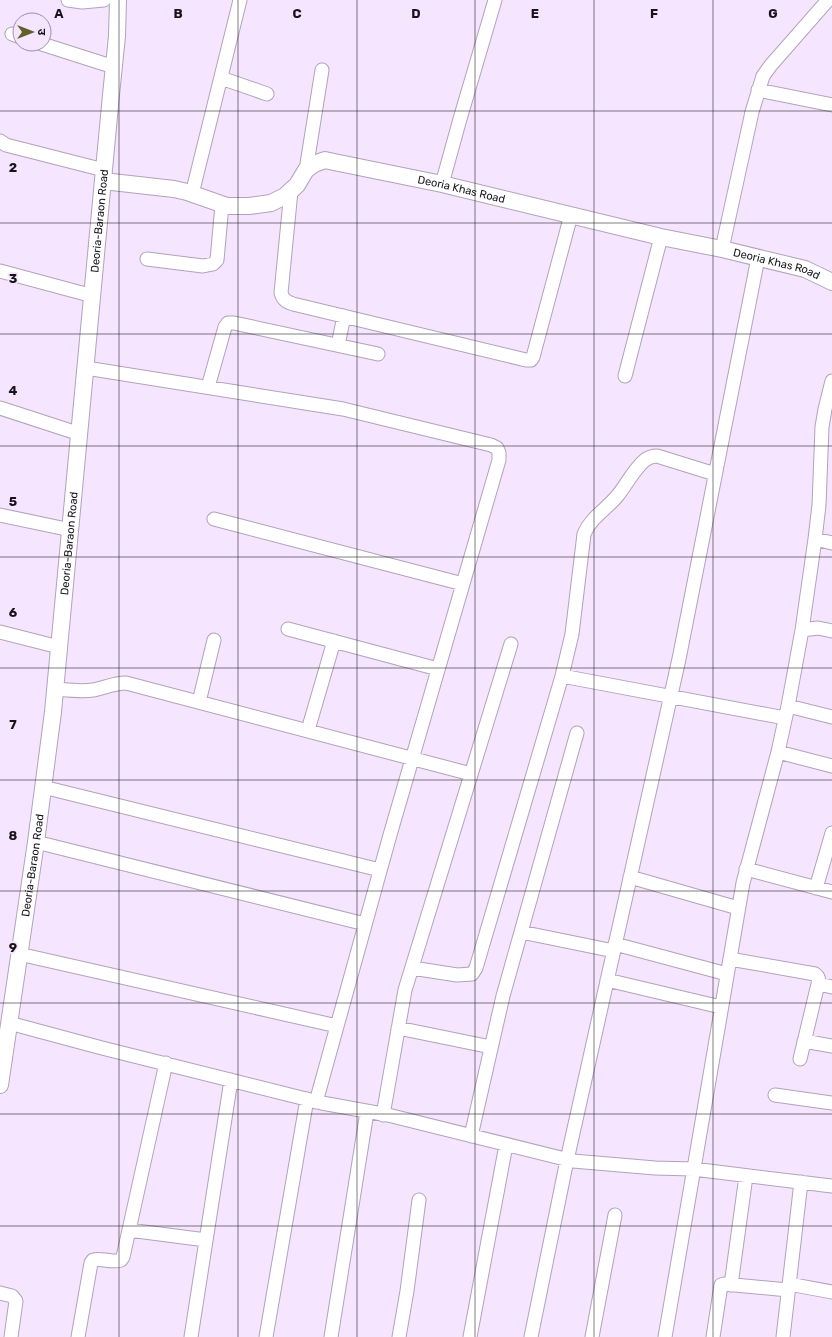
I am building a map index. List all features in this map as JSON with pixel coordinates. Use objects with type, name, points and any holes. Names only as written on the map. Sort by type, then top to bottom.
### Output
[{"type":"street","points":[[68,0],[82,2],[104,0]]},
{"type":"street","name":"Deoria-Baraon Road","points":[[0,1085],[36,842],[55,689],[114,67],[118,0]]},
{"type":"street","points":[[192,194],[240,0]]},
{"type":"street","points":[[442,184],[495,0]]},
{"type":"street","points":[[722,249],[752,112],[763,76],[828,0]]},
{"type":"street","points":[[52,47],[114,67]]},
{"type":"street","points":[[306,170],[322,70]]},
{"type":"street","points":[[221,78],[267,94]]},
{"type":"street","points":[[758,90],[832,105]]},
{"type":"street","points":[[0,142],[104,175]]},
{"type":"street","name":"Deoria Khas Road","points":[[104,175],[174,189],[222,205],[248,206],[271,203],[285,196],[297,186],[306,170],[314,164],[324,160],[442,184],[661,237],[722,249],[804,269],[832,282]]},
{"type":"street","points":[[291,191],[281,293],[282,297],[286,301],[293,304],[531,360],[571,215]]},
{"type":"street","points":[[147,259],[203,266],[213,264],[217,260],[222,205]]},
{"type":"street","points":[[625,376],[661,237]]},
{"type":"street","points":[[531,1337],[614,947],[679,659],[758,258]]},
{"type":"street","points":[[0,271],[93,296]]},
{"type":"street","points":[[338,346],[344,316]]},
{"type":"street","points":[[208,387],[225,327],[228,323],[234,323],[378,354]]},
{"type":"street","points":[[86,368],[343,409],[491,445],[497,448],[499,453],[499,460],[412,757],[337,1026],[311,1100],[266,1337]]},
{"type":"street","points":[[665,1337],[738,908],[746,869],[778,752],[802,630],[819,506],[822,427],[832,381]]},
{"type":"street","points":[[0,408],[80,434]]},
{"type":"street","points":[[412,968],[464,975],[472,974],[476,968],[562,676],[572,634],[584,534],[591,521],[609,505],[640,465],[651,456],[657,456],[715,474]]},
{"type":"street","points":[[0,515],[71,530]]},
{"type":"street","points":[[214,519],[463,584]]},
{"type":"street","points":[[815,539],[832,543]]},
{"type":"street","points":[[802,630],[818,628],[832,631]]},
{"type":"street","points":[[288,629],[438,669]]},
{"type":"street","points":[[0,632],[59,647]]},
{"type":"street","points":[[199,702],[214,640]]},
{"type":"street","points":[[308,730],[334,641]]},
{"type":"street","points":[[383,1115],[405,990],[511,644]]},
{"type":"street","points":[[562,676],[670,697],[832,717]]},
{"type":"street","points":[[55,689],[85,691],[94,690],[116,683],[126,683],[412,757],[471,774]]},
{"type":"street","points":[[471,1136],[502,996],[577,733]]},
{"type":"street","points":[[778,752],[832,766]]},
{"type":"street","points":[[43,787],[380,870]]},
{"type":"street","points":[[816,888],[832,833]]},
{"type":"street","points":[[36,842],[365,924]]},
{"type":"street","points":[[746,869],[832,892]]},
{"type":"street","points":[[630,878],[738,908]]},
{"type":"street","points":[[521,932],[614,947],[727,974]]},
{"type":"street","points":[[19,954],[337,1026]]},
{"type":"street","points":[[730,959],[815,974],[819,979],[800,1059]]},
{"type":"street","points":[[607,980],[721,1007]]},
{"type":"street","points":[[818,984],[832,987]]},
{"type":"street","points":[[9,1023],[102,1048],[311,1100],[383,1115],[568,1160],[655,1168],[693,1169],[832,1186]]},
{"type":"street","points":[[398,1028],[491,1047]]},
{"type":"street","points":[[804,1041],[832,1046]]},
{"type":"street","points":[[78,1337],[91,1263],[93,1260],[98,1259],[116,1262],[121,1260],[123,1257],[166,1063]]},
{"type":"street","points":[[191,1337],[231,1080]]},
{"type":"street","points":[[775,1095],[832,1103]]},
{"type":"street","points":[[331,1337],[368,1112]]},
{"type":"street","points":[[470,1337],[506,1145]]},
{"type":"street","points":[[731,1285],[746,1176]]},
{"type":"street","points":[[783,1337],[801,1182]]},
{"type":"street","points":[[399,1337],[407,1291],[419,1200]]},
{"type":"street","points":[[592,1337],[615,1215]]},
{"type":"street","points":[[129,1230],[206,1240]]},
{"type":"street","points":[[713,1337],[721,1285],[789,1287],[832,1292]]},
{"type":"street","points":[[0,1293],[12,1296],[16,1301],[10,1337]]}]
